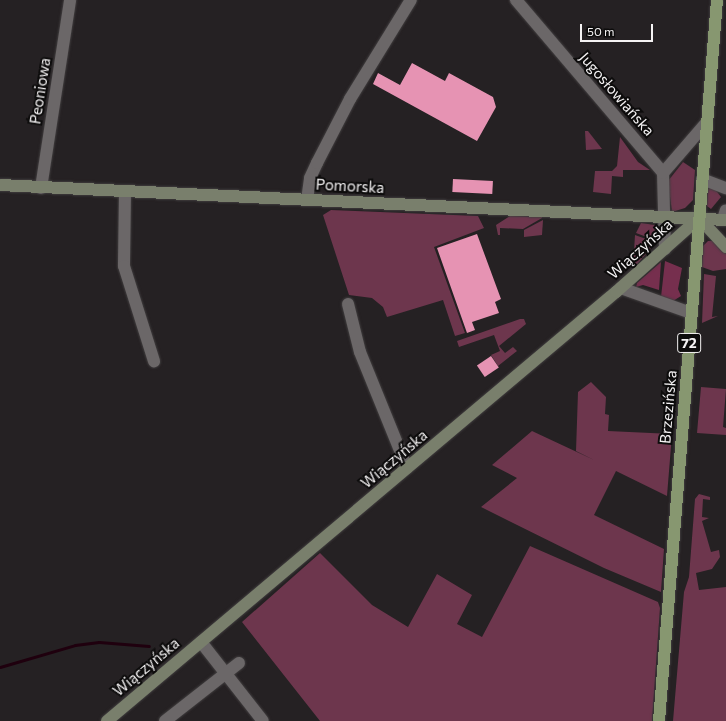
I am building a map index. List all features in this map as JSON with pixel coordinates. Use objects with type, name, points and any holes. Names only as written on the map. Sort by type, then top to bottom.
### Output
[{"type":"main road","name":"Brzezińska","points":[[659,721],[717,0]]},
{"type":"street","name":"Peoniowa","points":[[41,188],[70,0]]},
{"type":"street","points":[[307,200],[314,169],[350,99],[374,64],[410,0]]},
{"type":"street","name":"Jugosłowiańska","points":[[516,0],[663,173]]},
{"type":"street","points":[[665,249],[663,173],[675,166],[686,154],[689,144],[707,122]]},
{"type":"street","points":[[702,179],[726,188]]},
{"type":"street","name":"Pomorska","points":[[0,186],[664,217],[699,218],[725,216]]},
{"type":"street","points":[[125,192],[124,266],[154,361]]},
{"type":"street","points":[[699,218],[726,247]]},
{"type":"street","name":"Wiączyńska","points":[[107,721],[621,288],[699,218]]},
{"type":"street","points":[[621,288],[691,313]]},
{"type":"street","points":[[348,304],[360,352],[407,468]]},
{"type":"street","points":[[201,642],[224,674],[263,721]]},
{"type":"street","points":[[165,721],[239,663]]},
{"type":"shaded area","points":[[585,131],[588,131],[602,149],[586,150]]},
{"type":"shaded area","points":[[620,137],[638,162],[650,170],[623,170],[623,177],[612,176],[611,194],[593,192],[595,171],[612,171],[617,166]]},
{"type":"shaded area","points":[[683,162],[695,170],[693,200],[685,208],[672,212],[668,181]]},
{"type":"shaded area","points":[[708,188],[715,189],[721,197],[711,209],[707,206]]},
{"type":"shaded area","points":[[331,210],[478,216],[484,228],[434,247],[465,333],[455,336],[443,300],[387,317],[383,307],[372,298],[349,295],[323,215]]},
{"type":"shaded area","points":[[510,216],[542,218],[523,229],[500,228],[500,235],[498,235],[496,225]]},
{"type":"shaded area","points":[[543,220],[542,235],[524,237],[524,230]]},
{"type":"shaded area","points":[[641,223],[655,225],[655,240],[636,233]]},
{"type":"shaded area","points":[[635,235],[646,239],[651,248],[633,269]]},
{"type":"shaded area","points":[[708,241],[713,241],[726,254],[726,269],[713,271],[702,267],[703,246]]},
{"type":"shaded area","points":[[665,261],[682,268],[678,289],[681,296],[673,301],[661,297]]},
{"type":"shaded area","points":[[661,262],[659,290],[643,285],[636,287],[637,283]]},
{"type":"shaded area","points":[[704,274],[716,276],[712,317],[718,316],[702,323]]},
{"type":"shaded area","points":[[520,319],[524,319],[526,324],[499,346],[505,353],[513,347],[517,351],[498,366],[491,355],[500,351],[494,335],[459,347],[457,341]]},
{"type":"shaded area","points":[[591,382],[606,397],[605,414],[609,415],[608,431],[672,434],[667,496],[616,471],[594,515],[664,549],[661,592],[604,568],[481,507],[517,478],[492,465],[532,431],[594,460],[576,451],[578,392]]},
{"type":"shaded area","points":[[701,387],[726,389],[723,427],[726,428],[726,435],[697,433]]},
{"type":"shaded area","points":[[699,494],[710,497],[710,500],[703,499],[702,517],[709,518],[702,521],[711,552],[719,550],[720,557],[712,569],[696,573],[699,590],[726,587],[726,721],[673,721],[684,592],[689,577],[695,499]]},
{"type":"shaded area","points":[[530,546],[658,602],[660,608],[652,721],[320,721],[242,622],[320,553],[372,605],[408,627],[437,574],[472,595],[457,624],[482,637]]},
{"type":"building","points":[[412,63],[445,81],[449,73],[493,97],[496,107],[477,141],[373,84],[378,73],[400,85]]},
{"type":"building","points":[[453,179],[493,181],[492,194],[452,192]]},
{"type":"building","points":[[477,234],[501,299],[495,302],[499,313],[472,322],[475,330],[467,333],[437,248]]},
{"type":"building","points":[[491,356],[499,368],[485,377],[477,366]]},
{"type":"waterway","points":[[0,667],[75,645],[99,642],[149,646]]}]
